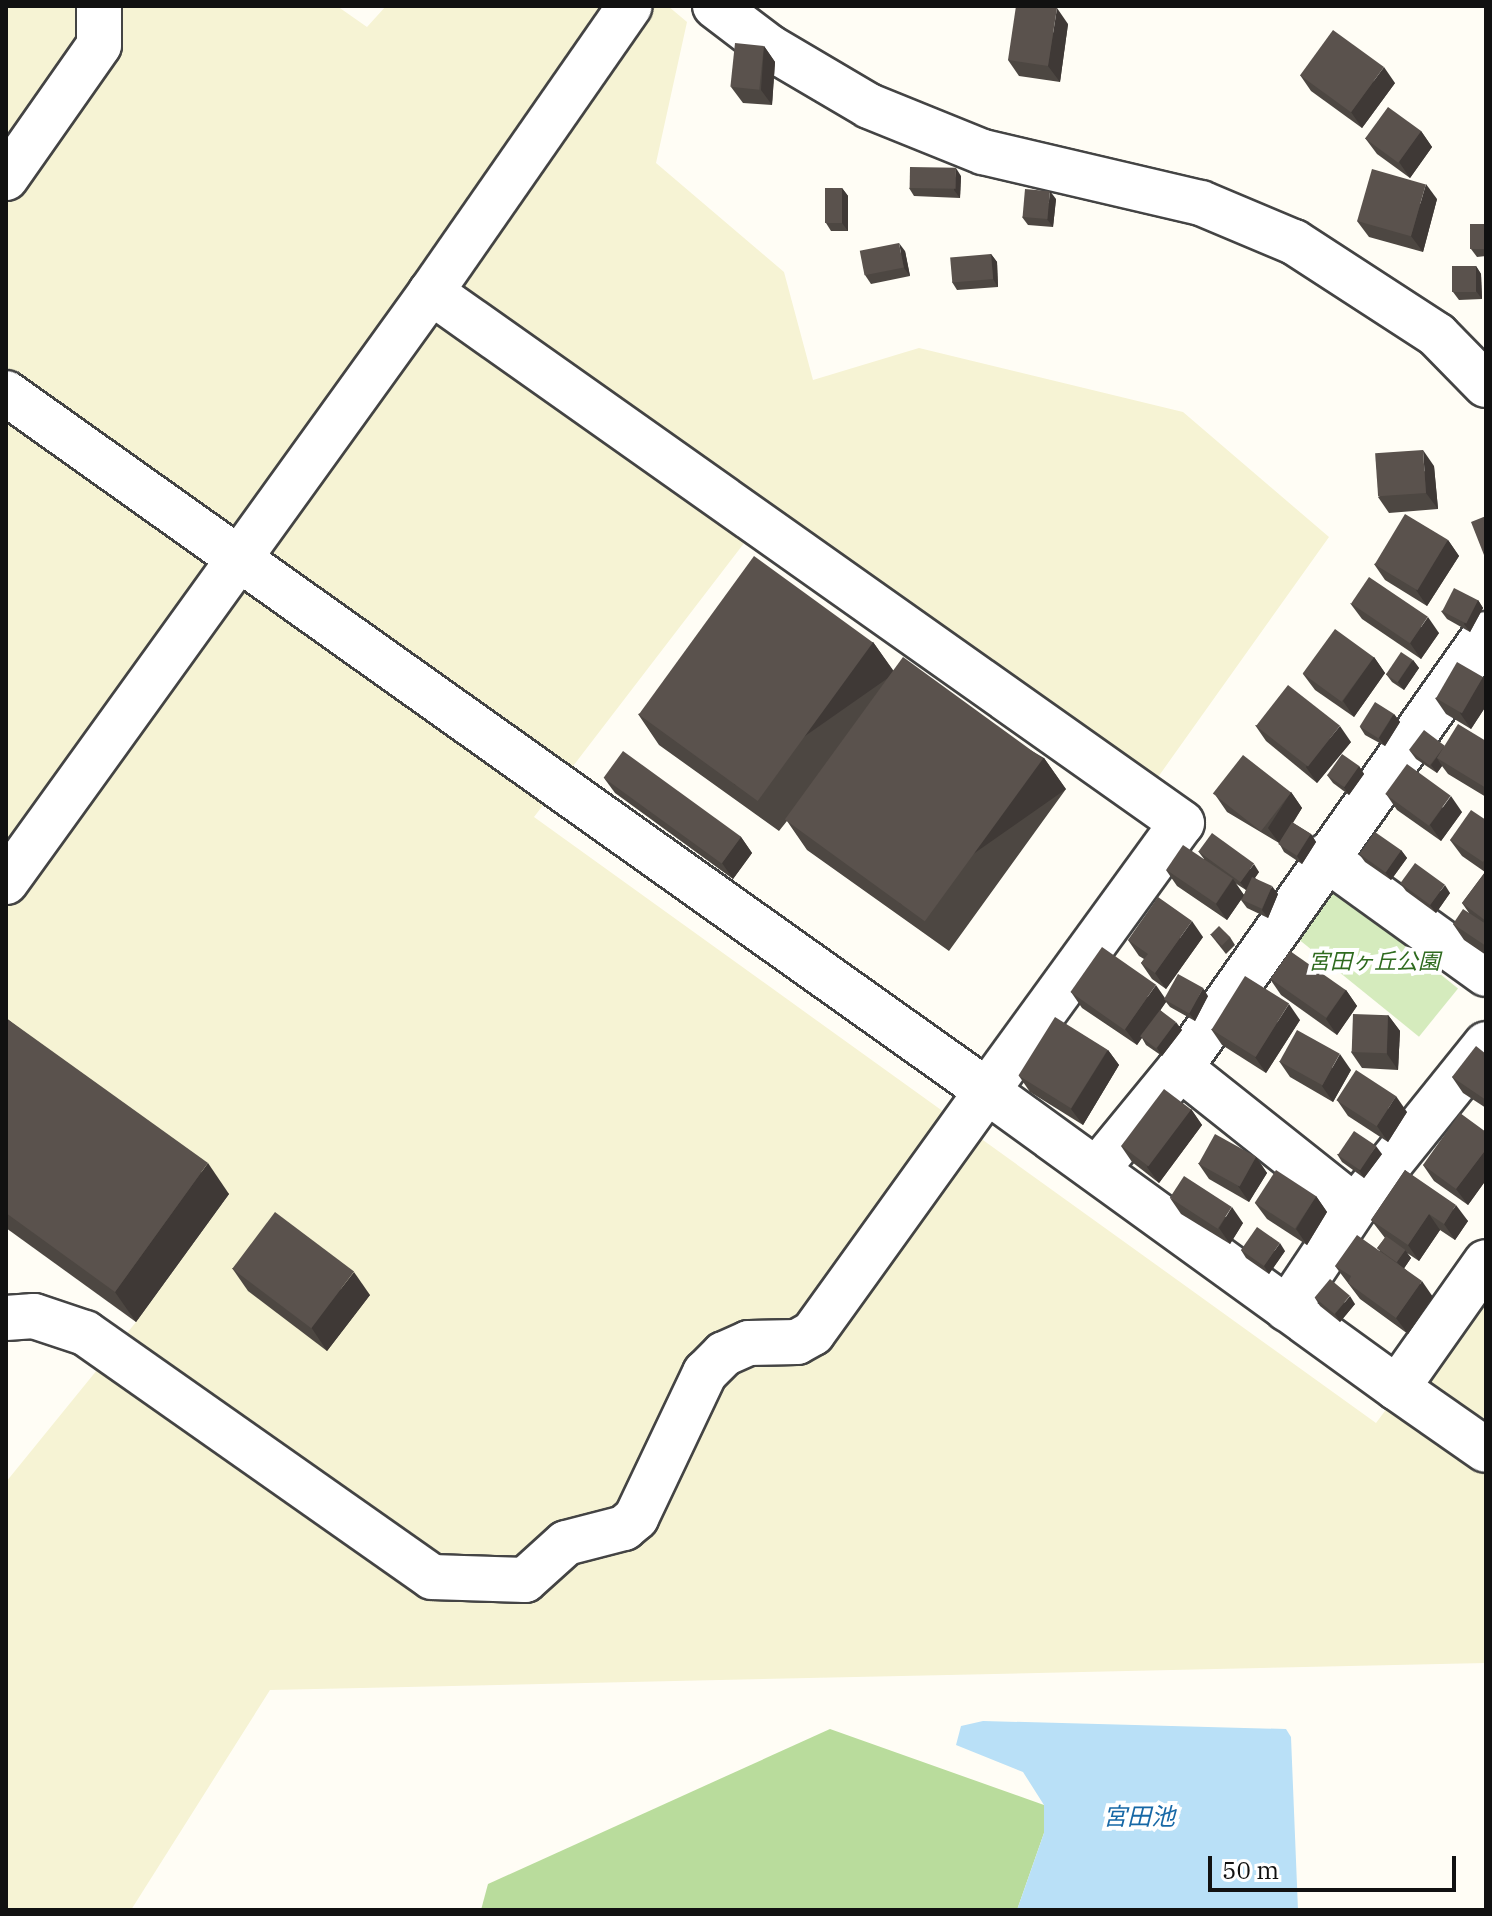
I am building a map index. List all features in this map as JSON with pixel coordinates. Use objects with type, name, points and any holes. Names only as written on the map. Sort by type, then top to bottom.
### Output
[{"type":"street","points":[[6,178],[99,45],[99,6]]},
{"type":"street","points":[[6,882],[235,559],[431,292],[630,6]]},
{"type":"street","points":[[715,6],[769,47],[883,112],[983,152],[1201,203],[1294,242],[1437,335],[1480,373]]},
{"type":"street","points":[[6,1318],[34,1316],[85,1333],[432,1577],[525,1580],[566,1543],[624,1528],[636,1518],[705,1373],[724,1354],[749,1343],[797,1342],[813,1333],[1182,823],[431,292]]},
{"type":"street","points":[[6,393],[235,559],[1098,1168],[1287,1309],[1486,1450]]},
{"type":"street","points":[[1098,1168],[1180,1068],[1324,857],[1486,634]]},
{"type":"street","points":[[1324,857],[1486,974]]},
{"type":"street","points":[[1287,1309],[1355,1207],[1486,1044]]},
{"type":"street","points":[[1180,1068],[1355,1207]]},
{"type":"street","points":[[1397,1388],[1486,1262]]},
{"type":"shaded area","points":[[6,6],[337,6],[367,27],[386,6],[668,6],[687,22],[656,163],[784,272],[813,380],[919,348],[1183,412],[1329,537],[1131,815],[748,538],[534,817],[1376,1423],[1486,1275],[1486,1663],[270,1690],[131,1910],[6,1910],[6,1482],[136,1322],[229,1194],[6,1034]]},
{"type":"green space","name":"宮田ヶ丘公園","points":[[1329,884],[1458,988],[1419,1037],[1290,932]]},
{"type":"green space","points":[[830,1729],[1044,1805],[1044,1833],[1017,1910],[481,1910],[488,1884]]},
{"type":"water","name":"宮田池","points":[[983,1721],[1286,1729],[1291,1737],[1298,1910],[1017,1910],[1044,1833],[1044,1805],[1023,1772],[956,1745],[961,1726]]},
{"type":"building","points":[[1016,6],[1057,8],[1048,66],[1008,60]]},
{"type":"building","points":[[1333,30],[1384,67],[1351,112],[1300,75]]},
{"type":"building","points":[[735,43],[764,46],[759,90],[730,87]]},
{"type":"building","points":[[1388,107],[1421,131],[1398,163],[1365,139]]},
{"type":"building","points":[[910,167],[956,168],[956,189],[910,188]]},
{"type":"building","points":[[1372,169],[1426,184],[1411,236],[1357,221]]},
{"type":"building","points":[[825,188],[842,188],[842,223],[825,223]]},
{"type":"building","points":[[1025,189],[1050,191],[1047,219],[1023,217]]},
{"type":"building","points":[[1470,224],[1486,224],[1486,249],[1470,249]]},
{"type":"building","points":[[899,243],[904,268],[865,275],[860,251]]},
{"type":"building","points":[[991,254],[993,279],[952,282],[950,258]]},
{"type":"building","points":[[1452,266],[1476,266],[1476,292],[1452,292]]},
{"type":"building","points":[[1423,450],[1426,493],[1378,496],[1375,453]]},
{"type":"building","points":[[1405,514],[1448,540],[1417,590],[1375,565]]},
{"type":"building","points":[[1486,516],[1486,554],[1484,555],[1471,522]]},
{"type":"building","points":[[754,556],[873,642],[758,801],[639,715]]},
{"type":"building","points":[[1369,577],[1428,617],[1410,643],[1351,604]]},
{"type":"building","points":[[1454,588],[1478,600],[1466,623],[1442,611]]},
{"type":"building","points":[[1335,629],[1374,657],[1342,702],[1303,673]]},
{"type":"building","points":[[1401,652],[1413,660],[1398,682],[1386,674]]},
{"type":"building","points":[[903,657],[1043,759],[925,921],[785,820]]},
{"type":"building","points":[[1457,662],[1483,677],[1462,713],[1436,698]]},
{"type":"building","points":[[1288,685],[1340,726],[1308,767],[1256,726]]},
{"type":"building","points":[[1375,702],[1394,714],[1378,738],[1360,727]]},
{"type":"building","points":[[1458,724],[1486,741],[1486,788],[1437,758]]},
{"type":"building","points":[[1424,730],[1445,746],[1430,766],[1409,750]]},
{"type":"building","points":[[623,751],[741,837],[722,864],[604,778]]},
{"type":"building","points":[[1342,754],[1359,766],[1344,787],[1327,775]]},
{"type":"building","points":[[1243,755],[1291,793],[1261,831],[1213,794]]},
{"type":"building","points":[[1407,764],[1451,796],[1429,826],[1385,794]]},
{"type":"building","points":[[1471,810],[1486,820],[1486,857],[1483,862],[1450,840]]},
{"type":"building","points":[[1292,822],[1311,834],[1297,856],[1278,844]]},
{"type":"building","points":[[1375,832],[1401,850],[1386,872],[1360,854]]},
{"type":"building","points":[[1212,833],[1254,864],[1241,882],[1198,852]]},
{"type":"building","points":[[1183,845],[1233,879],[1216,903],[1166,870]]},
{"type":"building","points":[[1415,863],[1445,885],[1430,905],[1400,883]]},
{"type":"building","points":[[1486,871],[1486,921],[1462,903]]},
{"type":"building","points":[[1252,877],[1272,886],[1262,909],[1242,900]]},
{"type":"building","points":[[1158,897],[1192,921],[1155,973],[1141,963],[1148,954],[1128,940]]},
{"type":"building","points":[[1463,909],[1486,924],[1486,946],[1453,924]]},
{"type":"building","points":[[1219,926],[1230,937],[1222,946],[1211,934]]},
{"type":"building","points":[[1102,947],[1156,985],[1125,1030],[1070,992]]},
{"type":"building","points":[[1290,951],[1346,990],[1326,1018],[1270,979]]},
{"type":"building","points":[[1178,974],[1203,988],[1189,1013],[1164,999]]},
{"type":"building","points":[[1245,976],[1289,1004],[1256,1057],[1212,1029]]},
{"type":"building","points":[[1160,1010],[1176,1022],[1156,1048],[1140,1036]]},
{"type":"building","points":[[1353,1014],[1388,1015],[1387,1053],[1352,1052]]},
{"type":"building","points":[[1055,1017],[1108,1050],[1071,1108],[1018,1076]]},
{"type":"building","points":[[6,1018],[208,1163],[115,1292],[6,1213]]},
{"type":"building","points":[[1297,1030],[1340,1054],[1322,1085],[1280,1061]]},
{"type":"building","points":[[1476,1046],[1486,1054],[1486,1100],[1452,1077]]},
{"type":"building","points":[[1356,1070],[1396,1096],[1377,1126],[1336,1100]]},
{"type":"building","points":[[1164,1089],[1191,1109],[1148,1166],[1121,1146]]},
{"type":"building","points":[[1460,1113],[1486,1132],[1486,1154],[1484,1152],[1456,1189],[1423,1165]]},
{"type":"building","points":[[1354,1131],[1376,1146],[1360,1170],[1338,1155]]},
{"type":"building","points":[[1215,1134],[1256,1157],[1240,1187],[1199,1164]]},
{"type":"building","points":[[1276,1170],[1316,1196],[1295,1229],[1255,1203]]},
{"type":"building","points":[[1405,1170],[1456,1205],[1444,1224],[1429,1214],[1408,1245],[1371,1220]]},
{"type":"building","points":[[1184,1176],[1232,1207],[1218,1229],[1170,1198]]},
{"type":"building","points":[[275,1212],[354,1272],[311,1328],[232,1269]]},
{"type":"building","points":[[1257,1227],[1280,1243],[1264,1266],[1241,1250]]},
{"type":"building","points":[[1357,1235],[1422,1281],[1396,1318],[1348,1283],[1351,1276],[1335,1266]]},
{"type":"building","points":[[1386,1236],[1405,1250],[1397,1262],[1377,1248]]},
{"type":"building","points":[[1330,1279],[1350,1296],[1334,1314],[1315,1297]]}]
